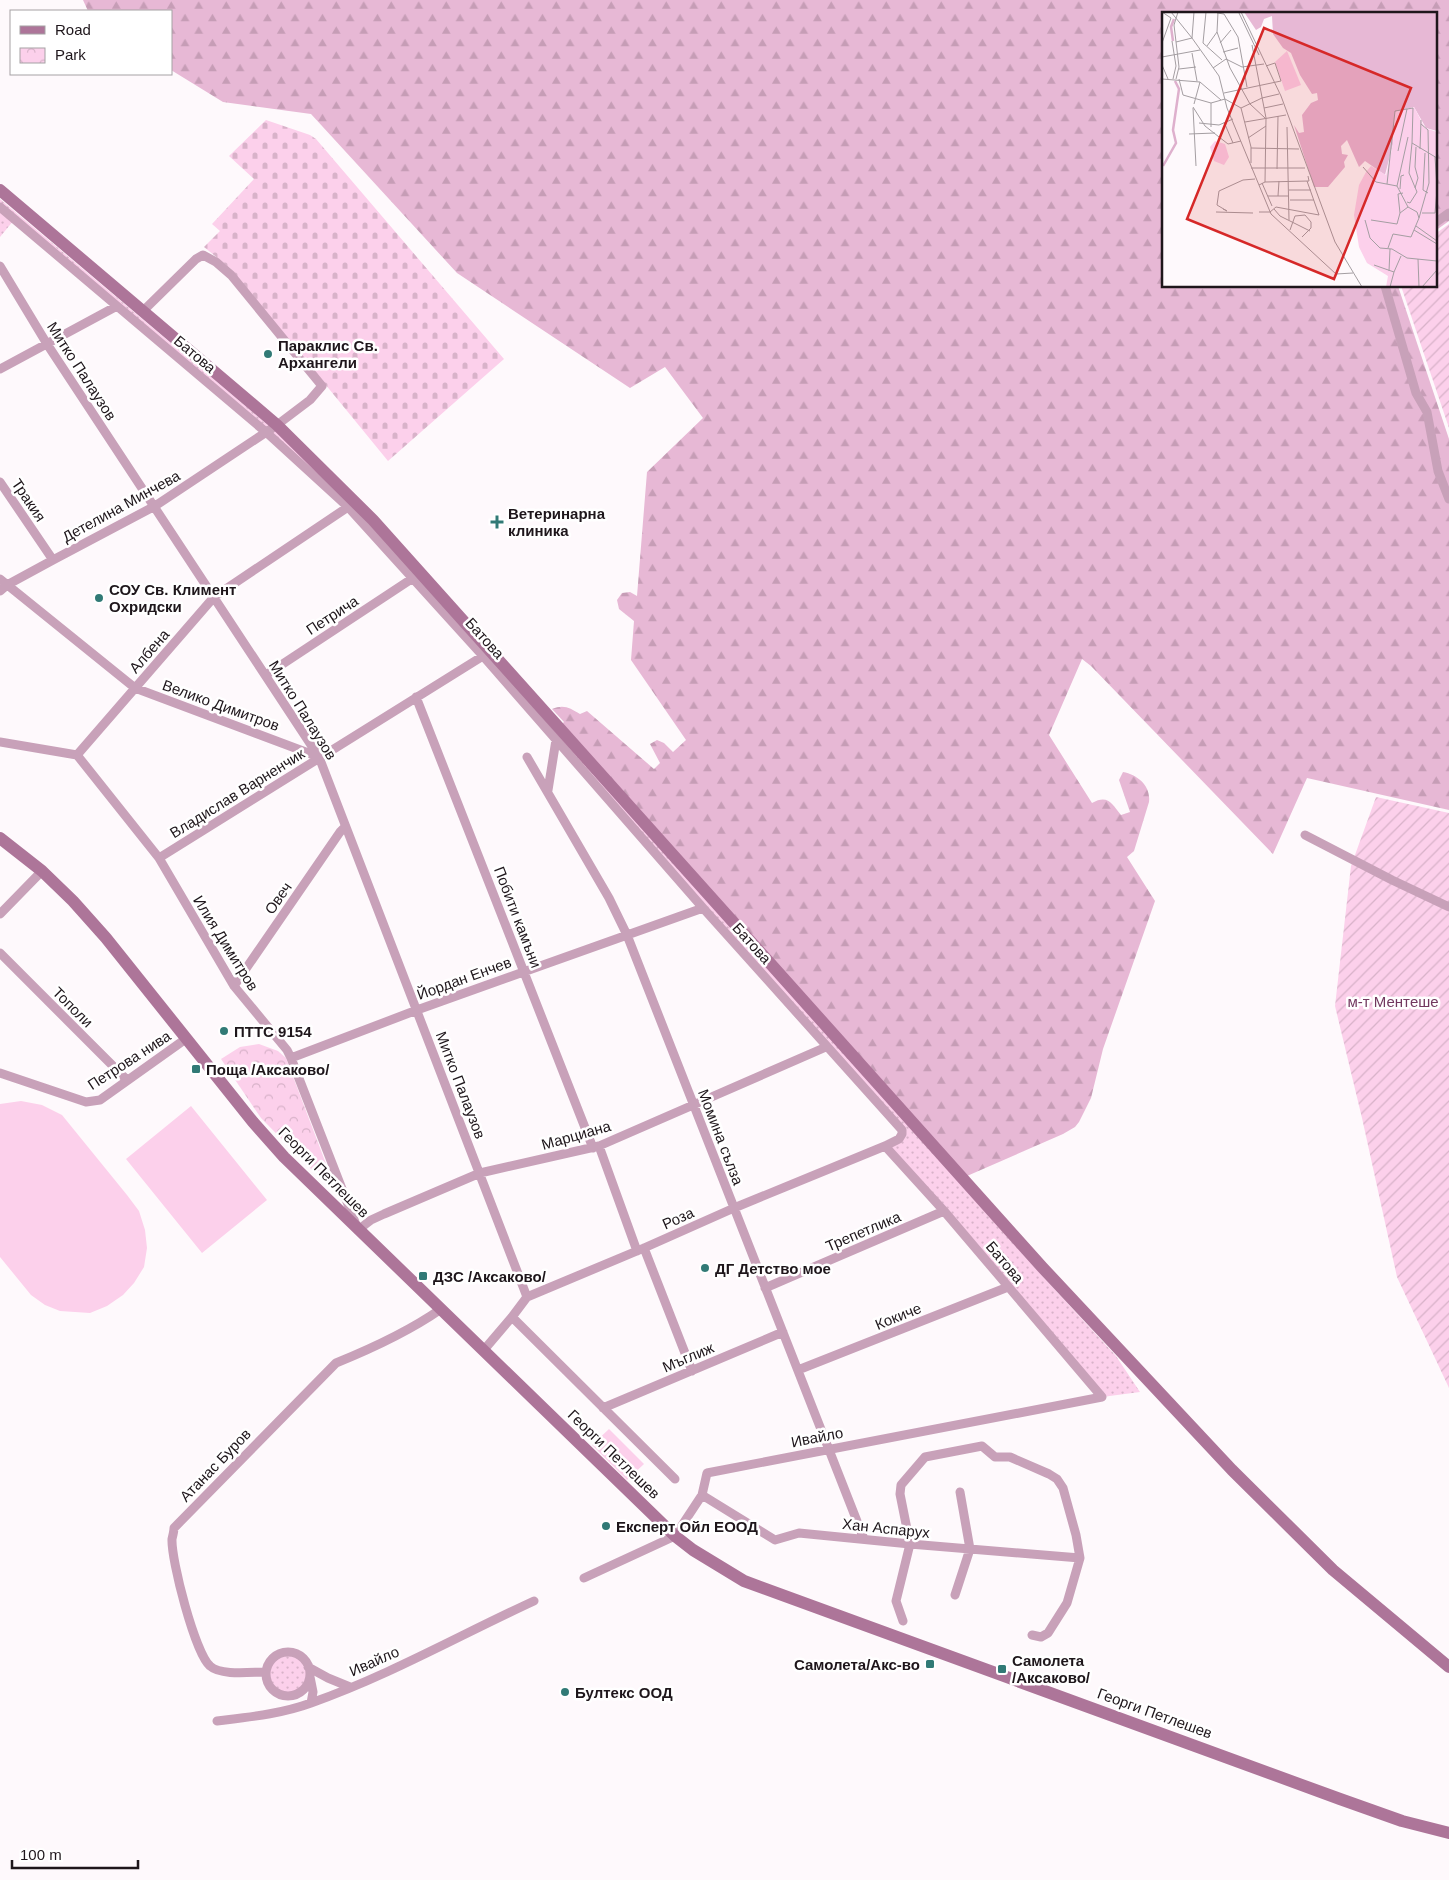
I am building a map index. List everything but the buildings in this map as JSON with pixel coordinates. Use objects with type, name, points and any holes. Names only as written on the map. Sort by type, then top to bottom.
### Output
[{"type":"main road","points":[[0,190],[143,311],[374,520],[1036,1260],[1232,1470],[1333,1570],[1449,1667]]},
{"type":"main road","name":"Георги Петлешев","points":[[0,838],[42,871],[73,901],[106,938],[253,1122],[284,1157],[483,1351],[676,1536],[693,1550],[744,1581],[1340,1799],[1402,1821],[1449,1833]]},
{"type":"street","name":"Батова","points":[[0,207],[117,306],[272,429],[348,507],[483,656],[703,908],[902,1130],[902,1134]]},
{"type":"street","points":[[1436,222],[1449,213]]},
{"type":"street","name":"Детелина Минчева","points":[[2,585],[156,506],[272,429],[310,400],[322,386],[231,275],[216,262],[203,256],[196,259],[143,311]]},
{"type":"street","name":"Митко Палаузов","points":[[0,266],[47,344],[156,506],[319,757],[527,1298]]},
{"type":"street","points":[[1386,288],[1416,393],[1427,412],[1438,471],[1449,499]]},
{"type":"street","points":[[0,369],[117,306]]},
{"type":"street","name":"Тракия","points":[[0,482],[53,560]]},
{"type":"street","name":"Албена","points":[[77,755],[214,597],[348,507]]},
{"type":"street","name":"Петрича","points":[[266,675],[413,578]]},
{"type":"street","name":"Велико Димитров","points":[[2,585],[135,688],[319,757]]},
{"type":"street","name":"Владислав Варненчик","points":[[159,858],[483,656]]},
{"type":"street","name":"Побити камъни","points":[[416,697],[596,1147],[692,1371]]},
{"type":"street","points":[[548,790],[556,740]]},
{"type":"street","points":[[0,742],[77,755]]},
{"type":"street","name":"Илия Димитров","points":[[77,755],[159,858],[234,986],[287,1050],[358,1230]]},
{"type":"street","name":"Момина сълза","points":[[527,757],[548,790],[609,898],[627,935],[864,1539]]},
{"type":"street","name":"Овеч","points":[[234,986],[340,832],[346,827]]},
{"type":"street","points":[[1305,835],[1449,907]]},
{"type":"street","points":[[0,914],[42,871]]},
{"type":"street","name":"Йордан Енчев","points":[[291,1058],[524,971],[703,908]]},
{"type":"street","name":"Тополи","points":[[0,953],[127,1080]]},
{"type":"street","name":"Петрова нива","points":[[0,1073],[86,1102],[100,1100],[187,1038]]},
{"type":"street","name":"Марциана","points":[[358,1230],[371,1220],[480,1173],[596,1147],[826,1047]]},
{"type":"street","name":"Роза","points":[[483,1351],[527,1298],[734,1208],[885,1146],[899,1139],[902,1134]]},
{"type":"street","name":"Батова","points":[[885,1146],[944,1211],[1102,1397]]},
{"type":"street","name":"Трепетлика","points":[[765,1288],[944,1211]]},
{"type":"street","name":"Кокиче","points":[[798,1370],[1008,1287]]},
{"type":"street","name":"Атанас Буров","points":[[266,1672],[220,1672],[210,1666],[204,1657],[184,1605],[172,1540],[174,1528],[336,1362],[412,1329],[441,1309]]},
{"type":"street","points":[[512,1317],[675,1479]]},
{"type":"street","name":"Мъглиж","points":[[603,1408],[782,1332]]},
{"type":"street","name":"Ивайло","points":[[676,1536],[702,1495],[707,1473],[1102,1397]]},
{"type":"street","points":[[903,1621],[896,1601],[910,1544],[899,1489],[922,1460],[930,1455],[982,1446],[995,1457],[1010,1457],[1049,1474],[1060,1483],[1076,1535],[1080,1558],[1068,1603],[1048,1633],[1040,1637],[1032,1635]]},
{"type":"street","points":[[955,1595],[970,1549],[960,1492]]},
{"type":"street","name":"Хан Аспарух","points":[[702,1495],[775,1540],[799,1533],[1080,1558]]},
{"type":"street","points":[[584,1578],[676,1536]]},
{"type":"street","name":"Ивайло","points":[[217,1721],[280,1712],[311,1703],[350,1687],[534,1601]]},
{"type":"street","points":[[280,1712],[277,1699],[267,1682],[266,1672],[272,1659],[286,1652],[300,1656],[309,1671],[313,1692],[311,1703]]},
{"type":"street","points":[[309,1671],[350,1687]]},
{"type":"street","points":[[271,1688],[284,1696],[298,1694],[308,1683],[309,1671]]},
{"type":"green space","points":[[83,0],[1449,0],[1449,221],[1436,230],[1436,12],[1162,12],[1162,288],[1399,288],[1449,439],[1449,810],[1307,778],[1273,854],[1091,666],[1082,659],[1049,735],[1092,803],[1097,800],[1106,800],[1121,815],[1130,812],[1119,780],[1123,772],[1134,776],[1146,786],[1149,802],[1134,851],[1127,857],[1155,901],[1103,1049],[1091,1098],[1079,1122],[1075,1127],[1063,1134],[967,1176],[562,724],[564,722],[552,709],[567,707],[580,714],[587,711],[654,769],[660,763],[650,744],[657,740],[664,743],[673,752],[686,740],[631,660],[634,621],[619,609],[617,600],[622,593],[630,592],[637,596],[647,472],[703,418],[665,367],[630,388],[457,273],[311,114],[223,102],[172,71],[172,10],[88,10]]},
{"type":"green space","points":[[266,120],[310,135],[316,139],[504,359],[388,461],[231,269],[204,247],[220,231],[212,224],[254,179],[229,156]]},
{"type":"green space","points":[[0,199],[276,432],[362,512],[1046,1280],[1116,1356],[1140,1392],[1102,1397],[885,1146],[902,1134],[348,507],[14,220],[0,237]]},
{"type":"green space","points":[[1449,224],[1449,428],[1402,288],[1436,288],[1436,233]]},
{"type":"green space","name":"м-т Ментeше","points":[[1376,797],[1449,813],[1449,1388],[1397,1277],[1335,1006],[1351,866]]},
{"type":"green space","points":[[259,1044],[278,1051],[286,1058],[328,1169],[314,1172],[261,1118],[221,1059],[240,1047]]},
{"type":"green space","points":[[21,1101],[42,1105],[62,1115],[139,1211],[145,1230],[147,1248],[144,1267],[134,1283],[123,1295],[107,1306],[90,1313],[60,1311],[45,1305],[31,1295],[0,1257],[0,1104]]},
{"type":"green space","points":[[191,1106],[267,1200],[202,1253],[126,1159]]},
{"type":"green space","points":[[609,1429],[644,1464],[627,1480],[592,1445]]},
{"type":"green space","points":[[288,1652],[300,1656],[306,1662],[310,1674],[306,1686],[300,1692],[288,1696],[276,1692],[270,1686],[266,1674],[270,1662],[276,1656]]},
{"type":"place","name":"Параклис Св. Архангели","points":[[268,354]]},
{"type":"place","name":"Ветеринарна клиника","points":[[497,522]]},
{"type":"place","name":"СОУ Св. Климент Охридски","points":[[99,598]]},
{"type":"place","name":"ПТТС 9154","points":[[224,1031]]},
{"type":"place","name":"Поща /Аксаково/","points":[[196,1069]]},
{"type":"place","name":"ДГ Детство мое","points":[[705,1268]]},
{"type":"place","name":"ДЗС /Аксаково/","points":[[423,1276]]},
{"type":"place","name":"Експерт Ойл ЕООД","points":[[606,1526]]},
{"type":"place","name":"Самолета/Акс-во","points":[[930,1664]]},
{"type":"place","name":"Самолета /Аксаково/","points":[[1002,1669]]},
{"type":"place","name":"Бултекс ООД","points":[[565,1692]]}]
